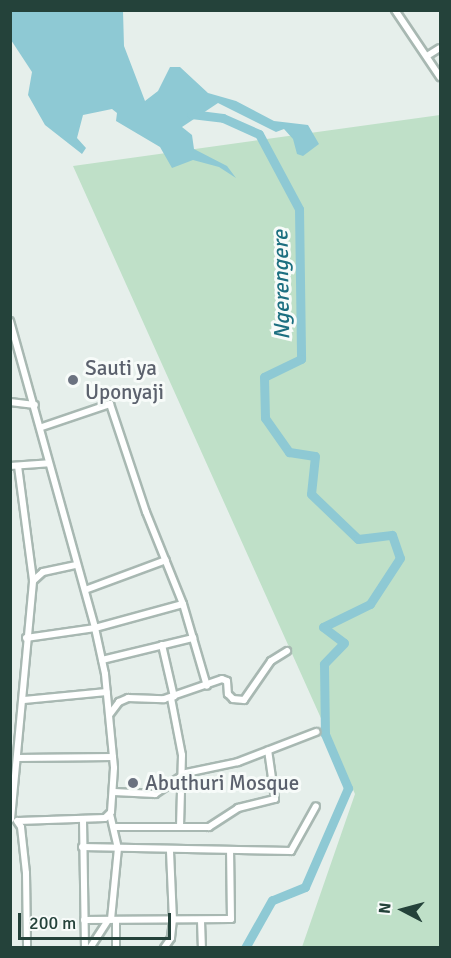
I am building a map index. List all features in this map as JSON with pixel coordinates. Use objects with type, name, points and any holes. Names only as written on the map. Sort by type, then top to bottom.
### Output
[{"type":"street","points":[[395,10],[441,77]]},
{"type":"street","points":[[427,56],[441,48]]},
{"type":"street","points":[[10,321],[42,427],[49,463],[102,660],[113,757],[114,792],[110,814],[116,826],[118,848],[111,920],[116,948]]},
{"type":"street","points":[[10,402],[35,405]]},
{"type":"street","points":[[42,427],[110,404],[183,604],[207,686]]},
{"type":"street","points":[[27,948],[26,873],[13,820],[13,778],[18,758],[24,700],[26,638],[33,581],[14,466],[49,463]]},
{"type":"street","points":[[85,590],[166,560]]},
{"type":"street","points":[[33,581],[43,572],[76,565]]},
{"type":"street","points":[[26,638],[95,628],[183,604]]},
{"type":"street","points":[[102,660],[193,638]]},
{"type":"street","points":[[162,645],[183,775],[180,827]]},
{"type":"street","points":[[110,715],[119,702],[128,698],[172,698],[225,679],[231,698],[244,700],[273,659],[287,651]]},
{"type":"street","points":[[24,700],[107,692]]},
{"type":"street","points":[[114,792],[155,794],[183,775],[268,750],[316,732]]},
{"type":"street","points":[[116,826],[210,827],[238,808],[275,799],[268,750]]},
{"type":"street","points":[[18,758],[113,757]]},
{"type":"street","points":[[82,847],[291,851],[315,806]]},
{"type":"street","points":[[13,820],[102,819],[110,814]]},
{"type":"street","points":[[82,820],[85,948]]},
{"type":"street","points":[[164,948],[171,938],[170,850]]},
{"type":"street","points":[[84,920],[201,921],[231,917],[230,850]]},
{"type":"street","points":[[90,948],[111,920]]},
{"type":"street","points":[[201,921],[202,948]]},
{"type":"green space","points":[[440,115],[440,947],[302,947],[355,794],[73,166]]},
{"type":"water","points":[[10,11],[123,11],[124,46],[145,101],[158,91],[170,67],[180,67],[208,93],[236,101],[274,121],[308,125],[319,144],[303,156],[297,154],[293,139],[284,129],[276,132],[218,103],[182,127],[192,135],[194,149],[227,166],[236,178],[219,167],[193,160],[172,168],[160,147],[116,121],[117,113],[112,109],[83,115],[77,138],[86,148],[82,154],[45,125],[28,95],[32,72],[11,40]]},
{"type":"waterway","name":"Ngerengere","points":[[191,114],[223,118],[259,134],[299,209],[301,359],[264,377],[265,418],[289,452],[315,456],[311,494],[358,539],[392,535],[400,558],[370,604],[323,627],[344,643],[324,664],[325,734],[348,788],[305,887],[272,900],[245,948]]},
{"type":"place","name":"Sauti ya Uponyaji","points":[[73,380]]},
{"type":"place","name":"Abuthuri Mosque","points":[[133,783]]}]
